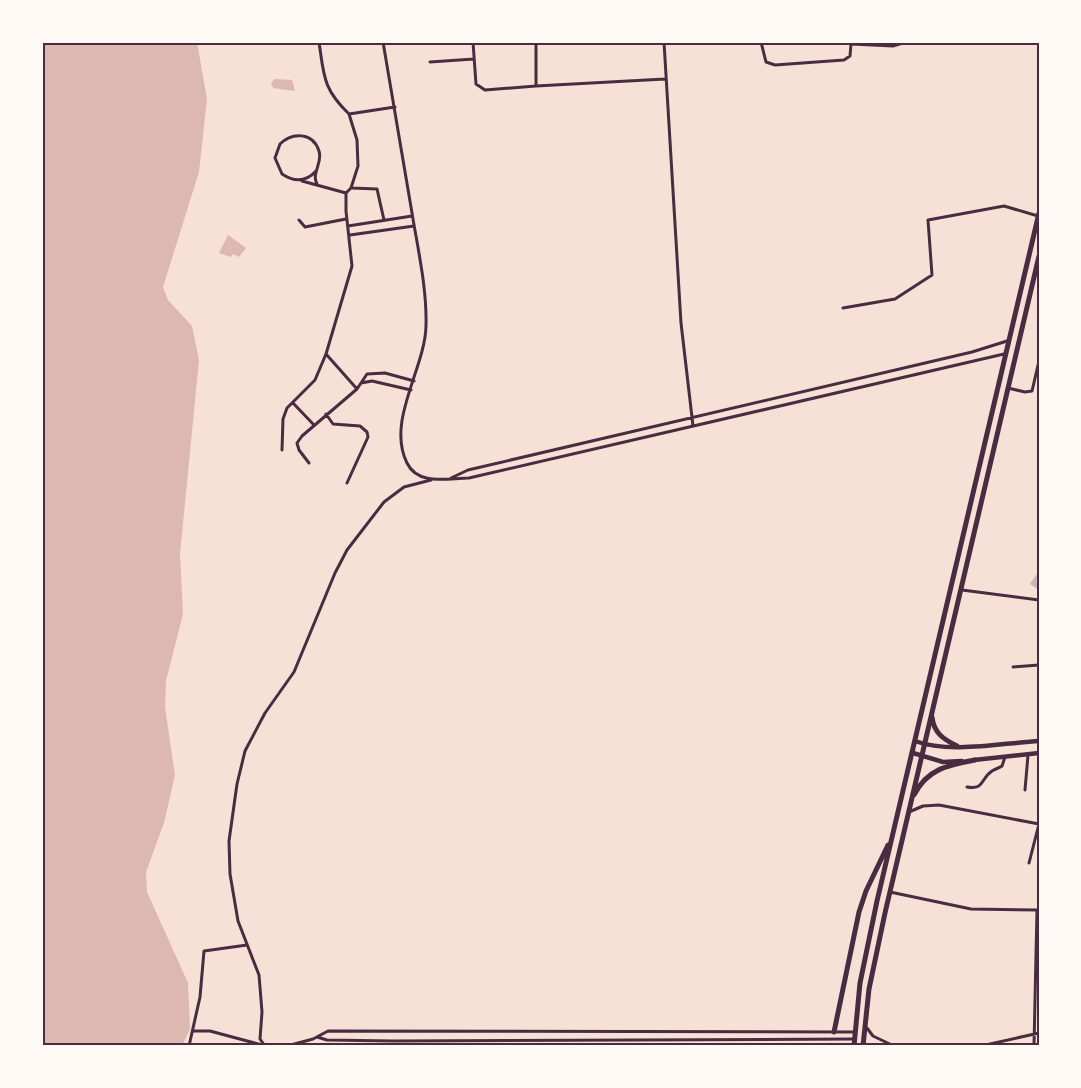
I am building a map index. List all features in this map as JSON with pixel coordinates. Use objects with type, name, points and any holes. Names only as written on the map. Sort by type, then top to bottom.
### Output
[{"type":"highway","points":[[854,1039],[866,950],[1007,341],[1039,214]]},
{"type":"highway","points":[[863,1046],[864,1024],[909,805],[962,590],[1039,256]]},
{"type":"highway","points":[[933,705],[932,720],[936,731],[957,746]]},
{"type":"highway","points":[[909,805],[926,777],[944,766],[975,760]]},
{"type":"highway","points":[[834,1032],[859,912],[866,891],[893,836]]},
{"type":"main road","points":[[915,741],[924,744],[957,746],[1039,741]]},
{"type":"main road","points":[[913,753],[943,762],[1039,753]]},
{"type":"street","points":[[282,450],[283,419],[293,402],[315,380],[326,354],[352,266],[346,193],[351,188],[358,166],[357,140],[349,114],[332,97],[325,82],[319,42]]},
{"type":"street","points":[[383,42],[424,291],[426,326],[403,420],[402,448],[408,466],[415,473],[432,480]]},
{"type":"street","points":[[473,42],[476,84],[479,88],[665,79]]},
{"type":"street","points":[[536,42],[536,86]]},
{"type":"street","points":[[664,42],[681,323],[693,426]]},
{"type":"street","points":[[761,42],[766,62],[775,65],[844,60],[850,56],[851,43],[893,46],[906,42]]},
{"type":"street","points":[[430,62],[474,58]]},
{"type":"street","points":[[349,114],[394,107]]},
{"type":"street","points":[[316,184],[316,171],[320,156],[316,144],[304,136],[292,136],[285,139],[276,151],[277,166],[282,174],[346,193]]},
{"type":"street","points":[[298,180],[306,179],[316,171]]},
{"type":"street","points":[[351,188],[377,189],[384,220]]},
{"type":"street","points":[[843,308],[895,299],[932,275],[928,220],[1004,206],[1039,214]]},
{"type":"street","points":[[348,226],[412,216]]},
{"type":"street","points":[[298,220],[305,227],[347,219]]},
{"type":"street","points":[[350,235],[414,226]]},
{"type":"street","points":[[449,478],[468,470],[972,352],[1007,341]]},
{"type":"street","points":[[326,354],[357,389]]},
{"type":"street","points":[[263,1045],[260,1039],[262,1012],[259,975],[233,899],[229,841],[237,784],[245,751],[265,713],[294,672],[334,573],[346,550],[384,502],[404,487],[432,480],[469,478],[506,470],[1004,354]]},
{"type":"street","points":[[1008,388],[1025,392],[1032,391],[1039,361]]},
{"type":"street","points":[[309,464],[297,443],[314,425],[357,389],[363,378],[372,372],[414,381]]},
{"type":"street","points":[[361,383],[372,381],[411,390]]},
{"type":"street","points":[[293,402],[314,425]]},
{"type":"street","points":[[327,414],[333,424],[360,426],[367,432],[368,437],[347,483]]},
{"type":"street","points":[[635,431],[637,439]]},
{"type":"street","points":[[503,462],[506,470]]},
{"type":"street","points":[[962,590],[1039,600]]},
{"type":"street","points":[[1012,667],[1039,665]]},
{"type":"street","points":[[1025,790],[1028,755]]},
{"type":"street","points":[[967,787],[977,788],[983,784],[991,773],[1002,766],[1005,757]]},
{"type":"street","points":[[908,813],[923,806],[939,805],[1039,824],[1029,863]]},
{"type":"street","points":[[890,892],[971,909],[1034,908],[1037,912],[1038,944],[1034,1046]]},
{"type":"street","points":[[189,1046],[194,1031],[204,951],[247,945]]},
{"type":"street","points":[[864,1024],[873,1036],[894,1046]]},
{"type":"street","points":[[287,1046],[312,1039],[328,1031],[394,1030],[834,1032],[854,1039]]},
{"type":"street","points":[[394,1030],[394,1041]]},
{"type":"street","points":[[194,1031],[210,1031],[263,1045]]},
{"type":"street","points":[[539,1031],[540,1039]]},
{"type":"street","points":[[660,1032],[660,1038]]},
{"type":"street","points":[[981,1046],[1039,1033]]},
{"type":"street","points":[[317,1037],[327,1040],[394,1041],[660,1038],[854,1039]]},
{"type":"street","points":[[310,1046],[312,1039]]},
{"type":"shaded area","points":[[42,42],[197,42],[207,99],[199,172],[163,287],[168,300],[192,326],[199,360],[180,554],[183,614],[166,681],[165,707],[175,775],[164,823],[146,872],[147,892],[188,983],[190,1029],[182,1046],[42,1046]]},
{"type":"shaded area","points":[[275,79],[292,80],[295,91],[273,88],[271,83]]},
{"type":"shaded area","points":[[228,235],[246,248],[239,257],[219,253]]},
{"type":"building","points":[[1039,571],[1039,590],[1030,584]]}]
